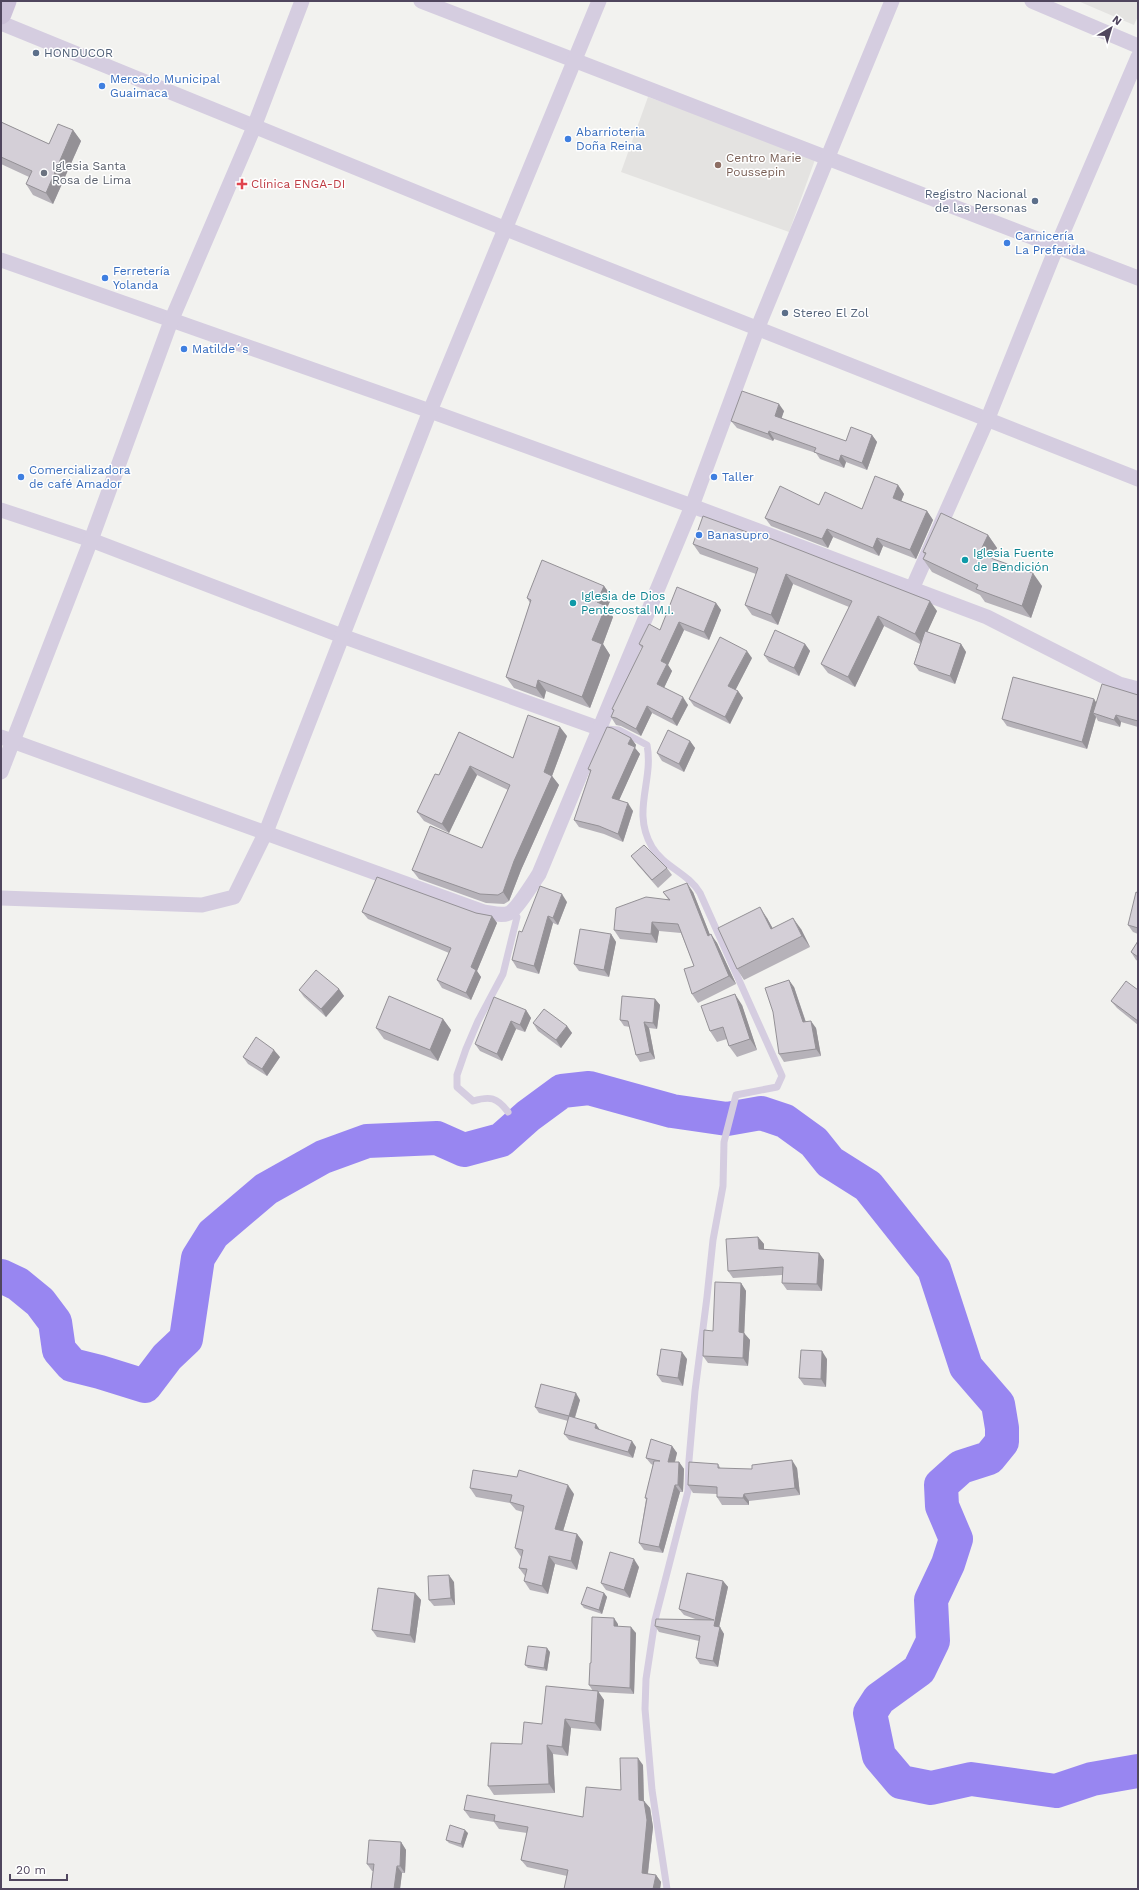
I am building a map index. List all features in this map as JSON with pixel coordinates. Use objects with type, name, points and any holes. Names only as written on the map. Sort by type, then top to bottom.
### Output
[{"type":"main road","points":[[1,14],[6,1]]},
{"type":"street","points":[[1,772],[7,739],[91,540],[171,321],[254,126],[302,1]]},
{"type":"street","points":[[420,1],[1138,278]]},
{"type":"street","points":[[1,898],[202,905],[234,897],[265,834],[430,411],[599,1]]},
{"type":"street","points":[[7,739],[265,834],[484,912],[500,915],[511,912],[532,885],[538,874],[692,506],[758,327],[892,1]]},
{"type":"street","points":[[1032,1],[1138,46]]},
{"type":"street","points":[[1,23],[506,228],[988,418],[1138,479]]},
{"type":"street","points":[[912,589],[988,418],[1058,246],[1138,57]]},
{"type":"street","points":[[1,260],[430,411],[692,506],[912,589],[987,618],[1119,684],[1138,690]]},
{"type":"street","points":[[1,510],[91,540],[342,636],[598,728]]},
{"type":"lane","points":[[598,728],[619,730],[647,745],[650,757],[643,797],[643,827],[652,847],[662,860],[694,883],[700,893],[782,1076],[777,1087],[736,1095],[724,1142],[723,1186],[713,1240],[694,1391],[688,1491],[655,1620],[647,1672],[645,1709],[652,1790],[667,1889]]},
{"type":"lane","points":[[508,1112],[502,1104],[494,1099],[485,1097],[473,1100],[457,1087],[457,1075],[478,1021],[503,974],[517,917],[511,912]]},
{"type":"shaded area","points":[[1078,1],[1138,1],[1138,16],[1134,25]]},
{"type":"shaded area","name":"Centro Marie Poussepin","points":[[648,97],[816,157],[789,232],[621,172]]},
{"type":"building","name":"Iglesia Santa Rosa de Lima","points":[[1,122],[49,144],[58,124],[73,130],[46,193],[26,184],[32,171],[1,157]]},
{"type":"building","points":[[742,391],[779,404],[775,416],[846,441],[851,427],[872,435],[862,463],[841,455],[839,461],[814,452],[816,448],[769,431],[768,434],[731,421]]},
{"type":"building","points":[[875,476],[898,485],[893,498],[927,511],[910,550],[877,538],[873,548],[827,529],[822,539],[765,518],[780,486],[819,505],[825,492],[862,509]]},
{"type":"building","points":[[941,513],[988,535],[979,554],[1033,573],[1022,606],[976,589],[978,585],[923,559],[926,553],[923,552]]},
{"type":"building","points":[[703,516],[755,535],[756,533],[930,601],[915,634],[878,616],[848,677],[821,664],[852,601],[786,574],[771,615],[745,605],[758,568],[693,544]]},
{"type":"building","points":[[542,560],[604,586],[597,602],[606,606],[592,640],[602,644],[582,697],[538,680],[536,688],[506,677],[531,600],[527,598]]},
{"type":"building","points":[[677,587],[716,603],[704,632],[679,622],[661,661],[667,664],[657,684],[683,697],[672,719],[647,706],[636,729],[616,718],[611,717],[614,710],[612,709],[643,646],[639,644],[649,624],[660,630]]},
{"type":"building","points":[[775,630],[805,644],[794,668],[764,655]]},
{"type":"building","points":[[925,631],[961,644],[950,676],[914,664]]},
{"type":"building","points":[[720,637],[747,651],[728,686],[738,691],[725,717],[689,699]]},
{"type":"building","points":[[1013,677],[1094,699],[1082,742],[1002,719]]},
{"type":"building","points":[[1102,684],[1138,695],[1138,721],[1116,715],[1114,720],[1093,713]]},
{"type":"building","points":[[528,715],[560,727],[544,772],[552,776],[514,861],[503,892],[498,895],[480,894],[412,870],[430,826],[482,848],[510,785],[470,766],[442,824],[417,812],[435,774],[439,775],[459,732],[513,758]]},
{"type":"building","points":[[607,727],[631,738],[628,744],[635,747],[612,798],[628,803],[618,834],[599,826],[574,820],[591,770],[588,769]]},
{"type":"building","points":[[668,730],[690,741],[679,764],[657,753]]},
{"type":"building","points":[[644,845],[667,868],[652,880],[631,856]]},
{"type":"building","points":[[377,877],[476,913],[492,916],[471,967],[476,970],[466,993],[437,980],[451,948],[362,912]]},
{"type":"building","points":[[687,883],[708,936],[711,934],[729,976],[692,994],[684,969],[694,966],[678,924],[652,922],[651,934],[614,930],[616,908],[646,897],[670,900],[663,892]]},
{"type":"building","points":[[540,886],[562,894],[553,918],[548,916],[534,966],[512,960],[519,931],[522,932]]},
{"type":"building","points":[[1136,892],[1138,893],[1138,928],[1128,925]]},
{"type":"building","points":[[760,907],[771,929],[793,918],[802,936],[737,969],[718,928]]},
{"type":"building","points":[[580,929],[611,934],[604,970],[574,964]]},
{"type":"building","points":[[1138,941],[1138,957],[1131,952]]},
{"type":"building","points":[[316,970],[339,989],[321,1009],[299,990]]},
{"type":"building","points":[[789,980],[803,1022],[811,1021],[816,1049],[779,1054],[773,1012],[765,988]]},
{"type":"building","points":[[1126,981],[1138,990],[1138,1021],[1111,1001]]},
{"type":"building","points":[[735,994],[750,1039],[729,1046],[723,1027],[710,1031],[701,1006]]},
{"type":"building","points":[[389,996],[443,1019],[430,1050],[376,1028]]},
{"type":"building","points":[[622,996],[655,999],[653,1023],[644,1022],[650,1052],[636,1055],[628,1021],[620,1020]]},
{"type":"building","points":[[494,997],[526,1010],[520,1025],[511,1021],[497,1054],[475,1044]]},
{"type":"building","points":[[544,1009],[567,1026],[556,1040],[533,1023]]},
{"type":"building","points":[[256,1037],[274,1050],[262,1069],[243,1057]]},
{"type":"building","points":[[758,1237],[759,1249],[819,1253],[817,1284],[782,1283],[783,1267],[728,1271],[726,1239]]},
{"type":"building","points":[[715,1282],[741,1283],[739,1332],[744,1333],[743,1358],[703,1356],[704,1330],[713,1331]]},
{"type":"building","points":[[661,1349],[682,1352],[678,1378],[657,1375]]},
{"type":"building","points":[[801,1350],[822,1351],[821,1379],[799,1378]]},
{"type":"building","points":[[541,1384],[576,1393],[569,1416],[535,1407]]},
{"type":"building","points":[[569,1416],[596,1424],[595,1428],[632,1441],[628,1452],[564,1434]]},
{"type":"building","points":[[651,1439],[672,1446],[668,1462],[679,1462],[678,1485],[675,1485],[659,1547],[639,1543],[647,1498],[645,1498],[654,1461],[660,1461],[646,1458]]},
{"type":"building","points":[[792,1460],[795,1488],[744,1494],[743,1498],[717,1497],[717,1487],[688,1485],[689,1462],[718,1464],[718,1468],[752,1469],[752,1465]]},
{"type":"building","points":[[473,1470],[517,1477],[519,1470],[568,1485],[555,1529],[577,1534],[571,1561],[549,1556],[542,1586],[524,1581],[527,1569],[519,1568],[523,1550],[515,1548],[524,1506],[510,1502],[512,1495],[470,1488]]},
{"type":"building","points":[[610,1552],[634,1559],[624,1590],[601,1583]]},
{"type":"building","points":[[687,1573],[723,1581],[714,1626],[720,1627],[713,1661],[696,1658],[700,1636],[655,1626],[656,1619],[714,1620],[679,1609]]},
{"type":"building","points":[[449,1575],[451,1598],[429,1600],[428,1576]]},
{"type":"building","points":[[587,1587],[604,1593],[599,1610],[581,1604]]},
{"type":"building","points":[[378,1588],[415,1593],[410,1635],[372,1630]]},
{"type":"building","points":[[592,1617],[614,1618],[614,1626],[631,1627],[630,1688],[589,1685]]},
{"type":"building","points":[[528,1646],[547,1648],[544,1668],[525,1665]]},
{"type":"building","points":[[546,1686],[598,1691],[595,1723],[565,1719],[562,1747],[547,1745],[549,1784],[488,1786],[491,1743],[522,1744],[524,1722],[542,1724]]},
{"type":"building","points":[[620,1758],[638,1758],[639,1800],[644,1801],[647,1820],[642,1873],[656,1875],[653,1889],[564,1889],[568,1870],[521,1860],[528,1827],[494,1821],[495,1815],[464,1810],[467,1795],[583,1817],[586,1787],[621,1790]]},
{"type":"building","points":[[450,1825],[465,1830],[461,1844],[446,1840]]},
{"type":"building","points":[[369,1840],[401,1842],[400,1866],[397,1866],[394,1889],[371,1889],[374,1864],[367,1864]]},
{"type":"waterway","points":[[1,1276],[18,1284],[40,1302],[55,1322],[59,1350],[72,1365],[145,1386],[167,1357],[186,1339],[198,1258],[213,1234],[266,1189],[323,1157],[367,1141],[437,1138],[464,1150],[501,1140],[528,1116],[562,1091],[589,1088],[672,1111],[727,1119],[761,1113],[785,1121],[814,1142],[830,1162],[868,1186],[934,1269],[966,1367],[998,1404],[1002,1428],[1002,1442],[989,1458],[961,1467],[941,1485],[942,1506],[956,1539],[948,1564],[931,1600],[933,1641],[919,1670],[879,1699],[870,1713],[879,1756],[901,1782],[931,1788],[971,1779],[1056,1791],[1092,1779],[1138,1771]]},
{"type":"place","name":"HONDUCOR","points":[[36,53]]},
{"type":"place","name":"Mercado Municipal Guaimaca","points":[[102,86]]},
{"type":"place","name":"Abarrioteria Doña Reina","points":[[568,139]]},
{"type":"place","name":"Centro Marie Poussepin","points":[[718,165]]},
{"type":"place","name":"Iglesia Santa Rosa de Lima","points":[[44,173]]},
{"type":"place","name":"Clínica ENGA-DI","points":[[242,184]]},
{"type":"place","name":"Registro Nacional de las Personas","points":[[1035,201]]},
{"type":"place","name":"Carnicería La Preferida","points":[[1007,243]]},
{"type":"place","name":"Ferretería Yolanda","points":[[105,278]]},
{"type":"place","name":"Stereo El Zol","points":[[785,313]]},
{"type":"place","name":"Matilde´s","points":[[184,349]]},
{"type":"place","name":"Comercializadora de café Amador","points":[[21,477]]},
{"type":"place","name":"Taller","points":[[714,477]]},
{"type":"place","name":"Banasupro","points":[[699,535]]},
{"type":"place","name":"Iglesia Fuente de Bendición","points":[[965,560]]},
{"type":"place","name":"Iglesia de Dios Pentecostal M.I.","points":[[573,603]]}]
